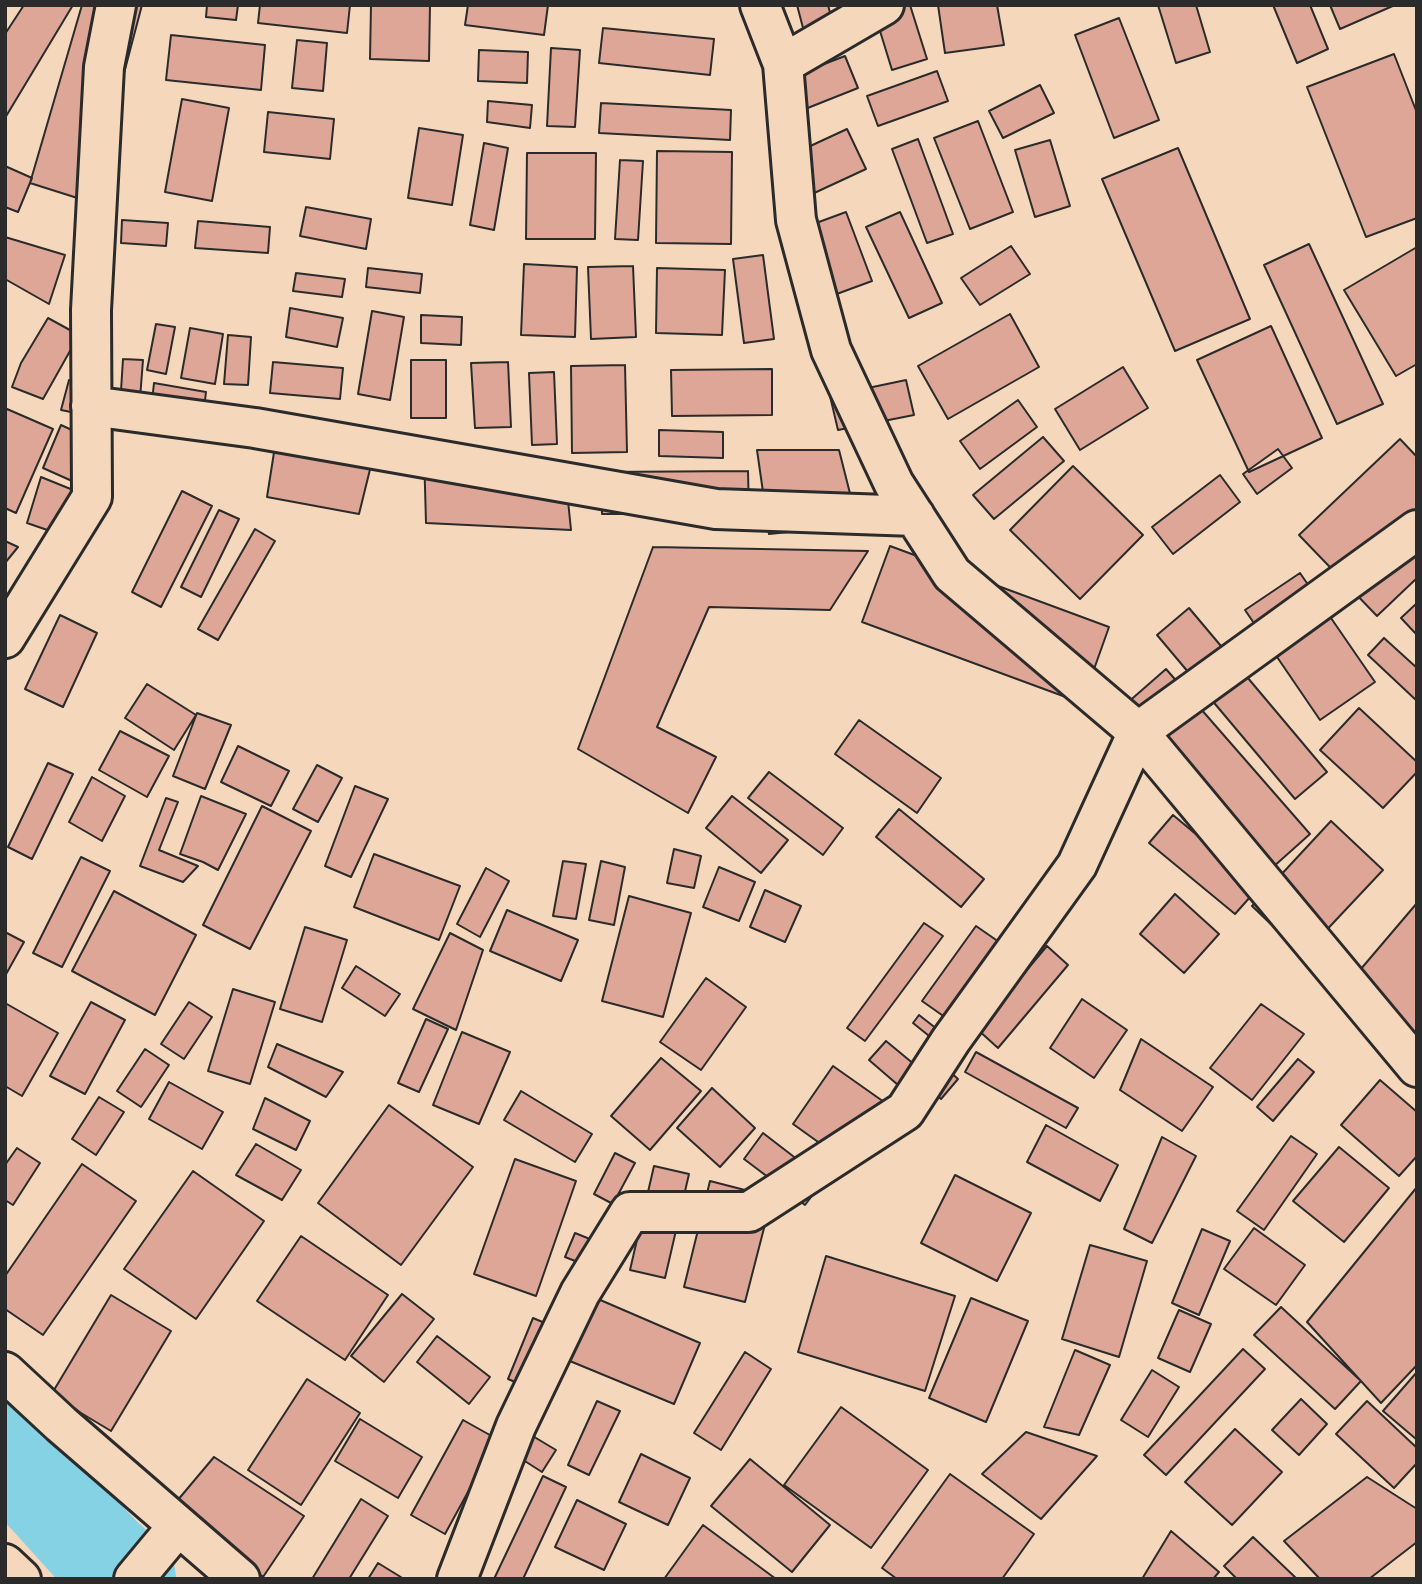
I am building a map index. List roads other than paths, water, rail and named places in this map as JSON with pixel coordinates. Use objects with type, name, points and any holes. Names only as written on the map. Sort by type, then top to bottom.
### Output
[{"type":"street","points":[[7,629],[92,497],[91,310],[104,67],[116,5]]},
{"type":"street","points":[[760,5],[783,64],[796,220],[831,349],[894,484],[951,574],[1138,732],[1417,1067]]},
{"type":"street","points":[[783,64],[884,5]]},
{"type":"street","points":[[91,406],[256,428],[716,509],[915,516]]},
{"type":"street","points":[[457,1579],[516,1426],[580,1293],[630,1212],[750,1212],[905,1111],[951,1040],[1077,865],[1138,732],[1417,530]]},
{"type":"street","points":[[5,1372],[61,1424],[170,1537],[240,1579]]},
{"type":"street","points":[[134,1579],[170,1537]]},
{"type":"street","points":[[5,1564],[21,1579]]},
{"type":"waterway","points":[[5,1449],[100,1554],[127,1579]]}]
